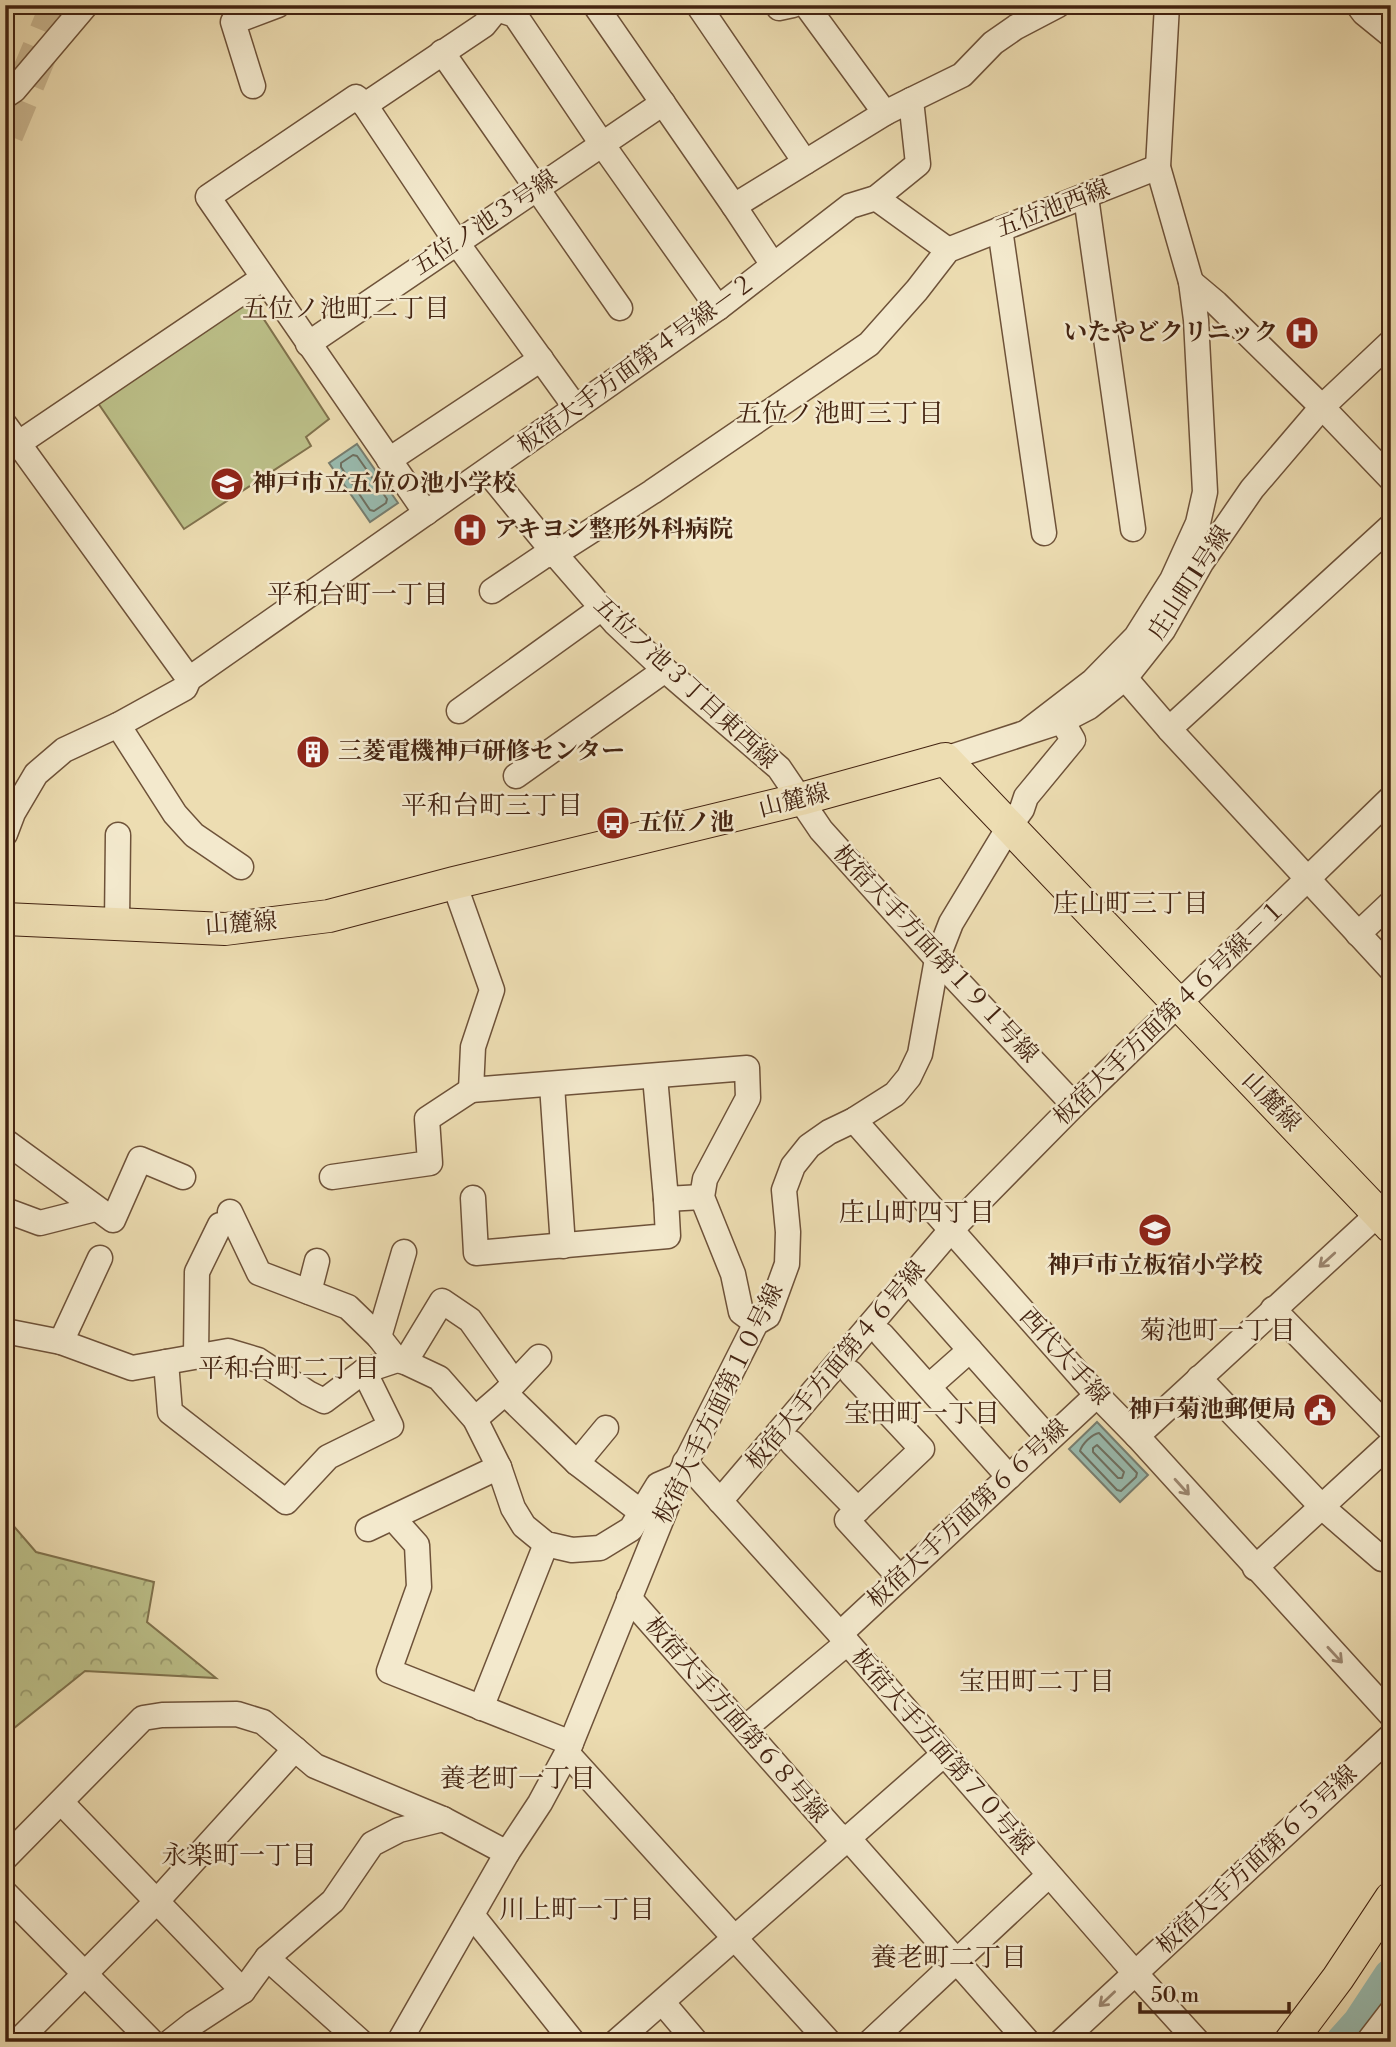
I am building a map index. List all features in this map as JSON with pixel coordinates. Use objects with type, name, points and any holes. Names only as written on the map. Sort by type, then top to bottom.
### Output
[{"type":"main road","name":"山麓線","points":[[5,919],[225,929],[329,916],[801,799],[945,759],[1179,1005],[1386,1214]]},
{"type":"main road","points":[[1290,2042],[1338,1978],[1391,1898]]},
{"type":"street","points":[[5,96],[14,90],[86,5]]},
{"type":"street","points":[[595,5],[773,265]]},
{"type":"street","points":[[698,5],[805,162]]},
{"type":"street","points":[[778,5],[779,8],[793,5]]},
{"type":"street","points":[[806,5],[885,113]]},
{"type":"street","points":[[734,206],[885,113],[962,75],[993,43],[1016,27],[1058,5]]},
{"type":"street","points":[[1028,731],[1093,681],[1136,637],[1172,580],[1198,523],[1205,492],[1196,320],[1191,282],[1158,167],[1167,5]]},
{"type":"street","points":[[1358,5],[1391,35]]},
{"type":"street","points":[[253,86],[233,22],[266,7]]},
{"type":"street","points":[[365,105],[484,24],[497,7],[515,15],[718,308]]},
{"type":"street","points":[[442,52],[620,308]]},
{"type":"street","points":[[426,513],[208,197],[356,97],[365,105],[457,243],[576,408]]},
{"type":"street","name":"板宿大手方面第４号線－２","points":[[5,834],[13,813],[36,775],[64,750],[118,725],[185,688],[189,679],[718,308],[850,206],[876,198],[918,164],[911,100]]},
{"type":"street","name":"五位ノ池３号線","points":[[308,344],[663,103]]},
{"type":"street","name":"五位池西線","points":[[948,250],[1158,167]]},
{"type":"street","points":[[1086,197],[1133,529]]},
{"type":"street","points":[[492,591],[544,556],[555,554],[652,492],[869,344],[948,250],[876,198]]},
{"type":"street","points":[[1000,229],[1044,533]]},
{"type":"street","points":[[189,679],[12,434],[263,278]]},
{"type":"street","points":[[1191,282],[1322,407],[1391,479]]},
{"type":"street","name":"庄山町1号線","points":[[945,759],[1062,721],[1089,708],[1125,678],[1163,630],[1201,562],[1252,489],[1322,407],[1391,342]]},
{"type":"street","points":[[389,460],[541,359]]},
{"type":"street","name":"五位ノ池３丁目東西線","points":[[487,471],[615,623],[779,768],[801,799]]},
{"type":"street","points":[[1169,729],[1391,526]]},
{"type":"street","points":[[459,711],[603,608]]},
{"type":"street","points":[[516,776],[665,670]]},
{"type":"street","points":[[1125,678],[1391,969]]},
{"type":"street","name":"板宿大手方面第１０号線","points":[[399,2042],[507,1853],[541,1803],[569,1748],[682,1469],[756,1323],[768,1316],[787,1264],[788,1232],[784,1190],[793,1167],[809,1146],[895,1094],[909,1077],[920,1054],[937,959],[951,923],[1022,809],[1026,797],[1073,740],[1062,721]]},
{"type":"street","points":[[118,725],[175,814],[194,835],[241,867]]},
{"type":"street","name":"板宿大手方面第４６号線－１","points":[[951,1230],[1074,1105],[1391,798]]},
{"type":"street","name":"板宿大手方面第１９１号線","points":[[801,799],[821,830],[1074,1105]]},
{"type":"street","points":[[117,924],[118,835]]},
{"type":"street","points":[[454,883],[492,990],[473,1047],[471,1090]]},
{"type":"street","points":[[1358,934],[1391,903]]},
{"type":"street","points":[[332,1177],[430,1163],[427,1119],[471,1090],[747,1068],[748,1098],[705,1179],[702,1196],[733,1274],[741,1312],[756,1323]]},
{"type":"street","points":[[473,1198],[477,1252],[668,1236],[655,1077]]},
{"type":"street","points":[[552,1085],[563,1246]]},
{"type":"street","name":"西代大手線","points":[[854,1120],[1097,1395],[1391,1715]]},
{"type":"street","points":[[5,1142],[113,1220],[140,1159],[183,1177]]},
{"type":"street","points":[[666,1199],[702,1196]]},
{"type":"street","points":[[5,1210],[40,1223],[95,1209]]},
{"type":"street","points":[[1136,1436],[1273,1309],[1386,1214]]},
{"type":"street","points":[[196,1356],[197,1272],[225,1218],[259,1273],[348,1307],[401,1361],[439,1378],[475,1419],[499,1467],[513,1508],[524,1526],[546,1544],[572,1550],[600,1548],[631,1529],[658,1485],[682,1469]]},
{"type":"street","name":"板宿大手方面第４６号線","points":[[720,1501],[951,1230]]},
{"type":"street","points":[[379,1337],[404,1252]]},
{"type":"street","points":[[61,1342],[100,1258]]},
{"type":"street","points":[[309,1292],[317,1261]]},
{"type":"street","points":[[908,1280],[1049,1439]]},
{"type":"street","points":[[5,1331],[61,1342],[132,1368],[228,1350],[258,1360],[324,1401],[364,1371],[401,1361],[442,1301],[470,1320],[509,1387],[577,1463],[641,1512]]},
{"type":"street","points":[[1273,1309],[1391,1430]]},
{"type":"street","points":[[882,1335],[1009,1477]]},
{"type":"street","points":[[935,1381],[970,1350]]},
{"type":"street","points":[[475,1419],[539,1357]]},
{"type":"street","points":[[166,1362],[170,1412],[286,1502],[327,1457],[391,1426],[364,1371]]},
{"type":"street","points":[[851,1373],[922,1449],[847,1520],[900,1578]]},
{"type":"street","points":[[1199,1378],[1322,1507],[1388,1559]]},
{"type":"street","name":"板宿大手方面第６６号線","points":[[745,1728],[844,1639],[900,1578],[1097,1395]]},
{"type":"street","points":[[577,1463],[606,1428]]},
{"type":"street","points":[[792,1443],[858,1510]]},
{"type":"street","points":[[1255,1568],[1391,1443]]},
{"type":"street","points":[[368,1529],[499,1467]]},
{"type":"street","name":"板宿大手方面第７０号線","points":[[682,1469],[720,1501],[1198,2042]]},
{"type":"street","points":[[394,1518],[417,1545],[419,1587],[389,1671],[481,1708],[569,1748],[733,1938],[829,2042]]},
{"type":"street","points":[[481,1708],[546,1544]]},
{"type":"street","name":"板宿大手方面第６８号線","points":[[629,1598],[836,1833],[855,1846],[1028,2042]]},
{"type":"street","points":[[5,1858],[143,1718],[162,1715],[237,1714],[263,1722],[315,1766],[443,1819],[507,1853]]},
{"type":"street","name":"板宿大手方面第６５号線","points":[[1061,2042],[1391,1736]]},
{"type":"street","points":[[17,2042],[157,1901],[295,1749]]},
{"type":"street","points":[[617,2042],[943,1755]]},
{"type":"street","points":[[61,1802],[243,1991]]},
{"type":"street","points":[[170,2042],[243,1991],[267,1958],[333,1901],[372,1844],[399,1830],[443,1819]]},
{"type":"street","points":[[870,2042],[1049,1875]]},
{"type":"street","points":[[5,1893],[152,2042]]},
{"type":"street","points":[[472,1915],[573,2042]]},
{"type":"street","points":[[267,1958],[360,2042]]},
{"type":"street","points":[[663,2003],[696,2042]]},
{"type":"street","points":[[1368,2042],[1391,2012]]},
{"type":"green space","points":[[250,298],[329,419],[306,437],[311,446],[184,529],[98,403]]},
{"type":"green space","points":[[5,1516],[36,1552],[154,1582],[147,1622],[216,1678],[85,1671],[8,1733],[5,1739]]},
{"type":"water","points":[[357,444],[398,503],[370,522],[329,463]]},
{"type":"water","points":[[1097,1422],[1148,1475],[1120,1502],[1069,1449]]},
{"type":"waterway","points":[[1343,2042],[1360,2023],[1391,1976]]},
{"type":"tunnel","points":[[5,134],[59,5]]},
{"type":"place","name":"いたやどクリニック","points":[[1302,333]]},
{"type":"place","name":"神戸市立五位の池小学校","points":[[227,484]]},
{"type":"place","name":"アキヨシ整形外科病院","points":[[470,530]]},
{"type":"place","name":"三菱電機神戸研修センター","points":[[313,752]]},
{"type":"place","name":"五位ノ池","points":[[613,823]]},
{"type":"place","name":"神戸市立板宿小学校","points":[[1155,1230]]},
{"type":"place","name":"神戸菊池郵便局","points":[[1320,1410]]},
{"type":"district","name":"五位ノ池町二丁目","points":[[346,309]]},
{"type":"district","name":"五位ノ池町三丁目","points":[[840,414]]},
{"type":"district","name":"平和台町一丁目","points":[[358,595]]},
{"type":"district","name":"平和台町三丁目","points":[[492,806]]},
{"type":"district","name":"庄山町三丁目","points":[[1131,904]]},
{"type":"district","name":"庄山町四丁目","points":[[917,1213]]},
{"type":"district","name":"菊池町一丁目","points":[[1218,1331]]},
{"type":"district","name":"平和台町二丁目","points":[[289,1369]]},
{"type":"district","name":"宝田町一丁目","points":[[922,1414]]},
{"type":"district","name":"宝田町二丁目","points":[[1037,1682]]},
{"type":"district","name":"養老町一丁目","points":[[518,1779]]},
{"type":"district","name":"永楽町一丁目","points":[[239,1856]]},
{"type":"district","name":"川上町一丁目","points":[[577,1910]]},
{"type":"district","name":"養老町二丁目","points":[[949,1958]]}]
